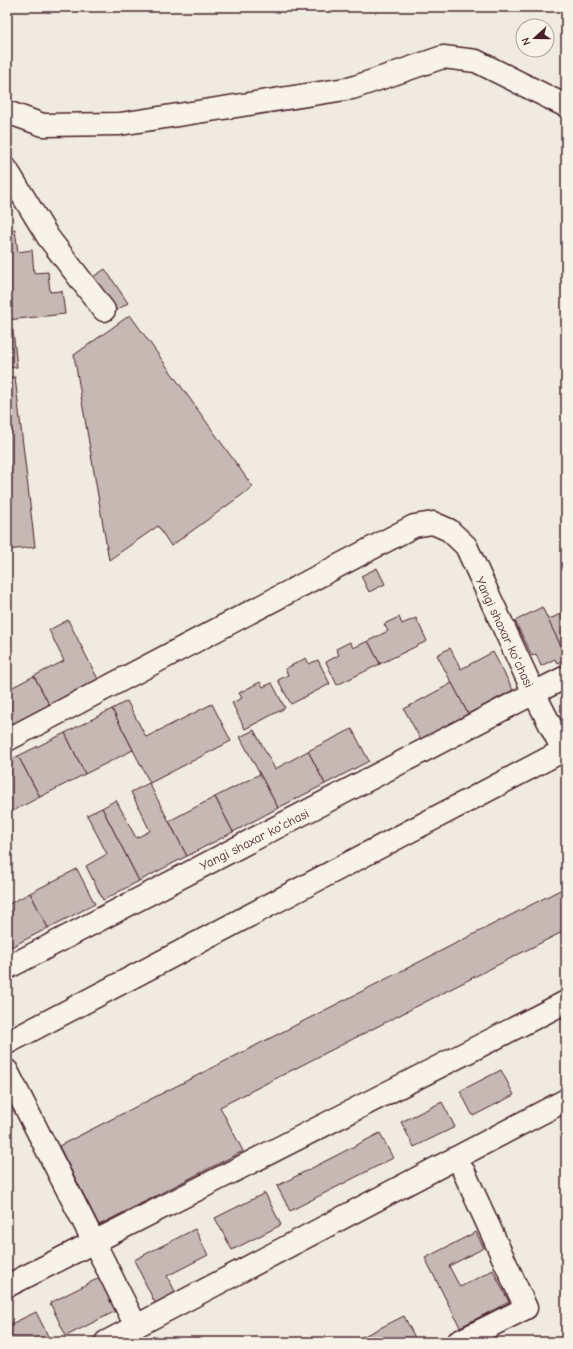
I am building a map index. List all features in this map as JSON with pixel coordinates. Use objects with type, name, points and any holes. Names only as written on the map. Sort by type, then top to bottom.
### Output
[{"type":"street","points":[[7,112],[44,125],[120,124],[352,88],[443,57],[476,61],[566,106]]},
{"type":"street","points":[[7,170],[48,238],[104,310]]},
{"type":"street","name":"Yangi shaxar koʻchasi","points":[[7,740],[414,526],[433,523],[449,530],[466,546],[534,694],[7,968]]},
{"type":"street","points":[[7,1043],[565,749],[534,694],[566,677]]},
{"type":"street","points":[[7,1286],[566,1002]]},
{"type":"street","points":[[7,1071],[136,1326]]},
{"type":"street","points":[[106,1342],[566,1100]]},
{"type":"street","points":[[458,1342],[526,1308],[464,1172]]},
{"type":"building","points":[[7,220],[8,230],[15,229],[18,252],[32,250],[34,273],[48,272],[50,292],[62,291],[65,314],[7,320]]},
{"type":"building","points":[[105,269],[128,303],[116,311],[93,277]]},
{"type":"building","points":[[130,315],[253,487],[171,546],[158,526],[109,560],[74,355]]},
{"type":"building","points":[[7,330],[13,330],[17,367],[7,368]]},
{"type":"building","points":[[7,377],[15,377],[35,547],[7,550]]},
{"type":"building","points":[[377,568],[385,584],[369,592],[361,576]]},
{"type":"building","points":[[542,607],[566,656],[566,659],[557,663],[555,659],[541,666],[536,654],[532,656],[515,621]]},
{"type":"building","points":[[566,611],[566,656],[548,620]]},
{"type":"building","points":[[399,617],[402,624],[416,618],[427,641],[380,664],[368,641],[388,631],[384,624]]},
{"type":"building","points":[[68,620],[101,685],[52,710],[34,676],[64,661],[49,630]]},
{"type":"building","points":[[368,641],[380,664],[337,685],[326,662],[339,655],[336,649],[350,642],[353,648]]},
{"type":"building","points":[[450,648],[461,669],[493,652],[513,690],[468,714],[437,655]]},
{"type":"building","points":[[306,658],[309,664],[318,660],[330,684],[291,704],[278,680],[288,675],[285,669]]},
{"type":"building","points":[[34,676],[52,710],[7,733],[7,690]]},
{"type":"building","points":[[260,682],[263,687],[272,683],[285,708],[245,729],[232,703],[242,698],[239,693]]},
{"type":"building","points":[[452,683],[468,714],[421,740],[404,709]]},
{"type":"building","points":[[127,701],[146,737],[212,704],[231,741],[150,783],[112,709]]},
{"type":"building","points":[[112,709],[133,750],[85,774],[65,733]]},
{"type":"building","points":[[352,729],[369,761],[325,784],[308,751]]},
{"type":"building","points":[[254,730],[275,769],[308,751],[325,784],[278,808],[240,737]]},
{"type":"building","points":[[65,733],[85,774],[40,797],[18,756]]},
{"type":"building","points":[[18,756],[40,797],[7,814],[7,762]]},
{"type":"building","points":[[260,774],[278,808],[233,832],[215,797]]},
{"type":"building","points":[[149,783],[187,856],[139,881],[102,808],[116,800],[136,838],[150,831],[131,792]]},
{"type":"building","points":[[215,797],[233,832],[187,856],[169,821]]},
{"type":"building","points":[[102,808],[139,881],[103,900],[86,866],[107,854],[87,815]]},
{"type":"building","points":[[77,869],[95,904],[48,928],[30,893]]},
{"type":"building","points":[[566,887],[566,930],[220,1107],[243,1151],[99,1225],[59,1146]]},
{"type":"building","points":[[30,893],[48,928],[9,948],[7,945],[7,905]]},
{"type":"building","points":[[501,1070],[514,1095],[473,1116],[460,1091]]},
{"type":"building","points":[[442,1102],[455,1127],[414,1147],[401,1122]]},
{"type":"building","points":[[380,1133],[393,1158],[290,1211],[277,1186]]},
{"type":"building","points":[[265,1193],[281,1225],[232,1250],[215,1218]]},
{"type":"building","points":[[195,1229],[208,1255],[167,1276],[176,1293],[155,1303],[134,1260]]},
{"type":"building","points":[[476,1232],[484,1248],[449,1266],[460,1287],[493,1270],[509,1302],[460,1327],[425,1258]]},
{"type":"building","points":[[99,1278],[116,1311],[66,1336],[50,1303]]},
{"type":"building","points":[[36,1312],[51,1342],[7,1342],[7,1326]]},
{"type":"building","points":[[404,1316],[417,1342],[354,1341]]}]
